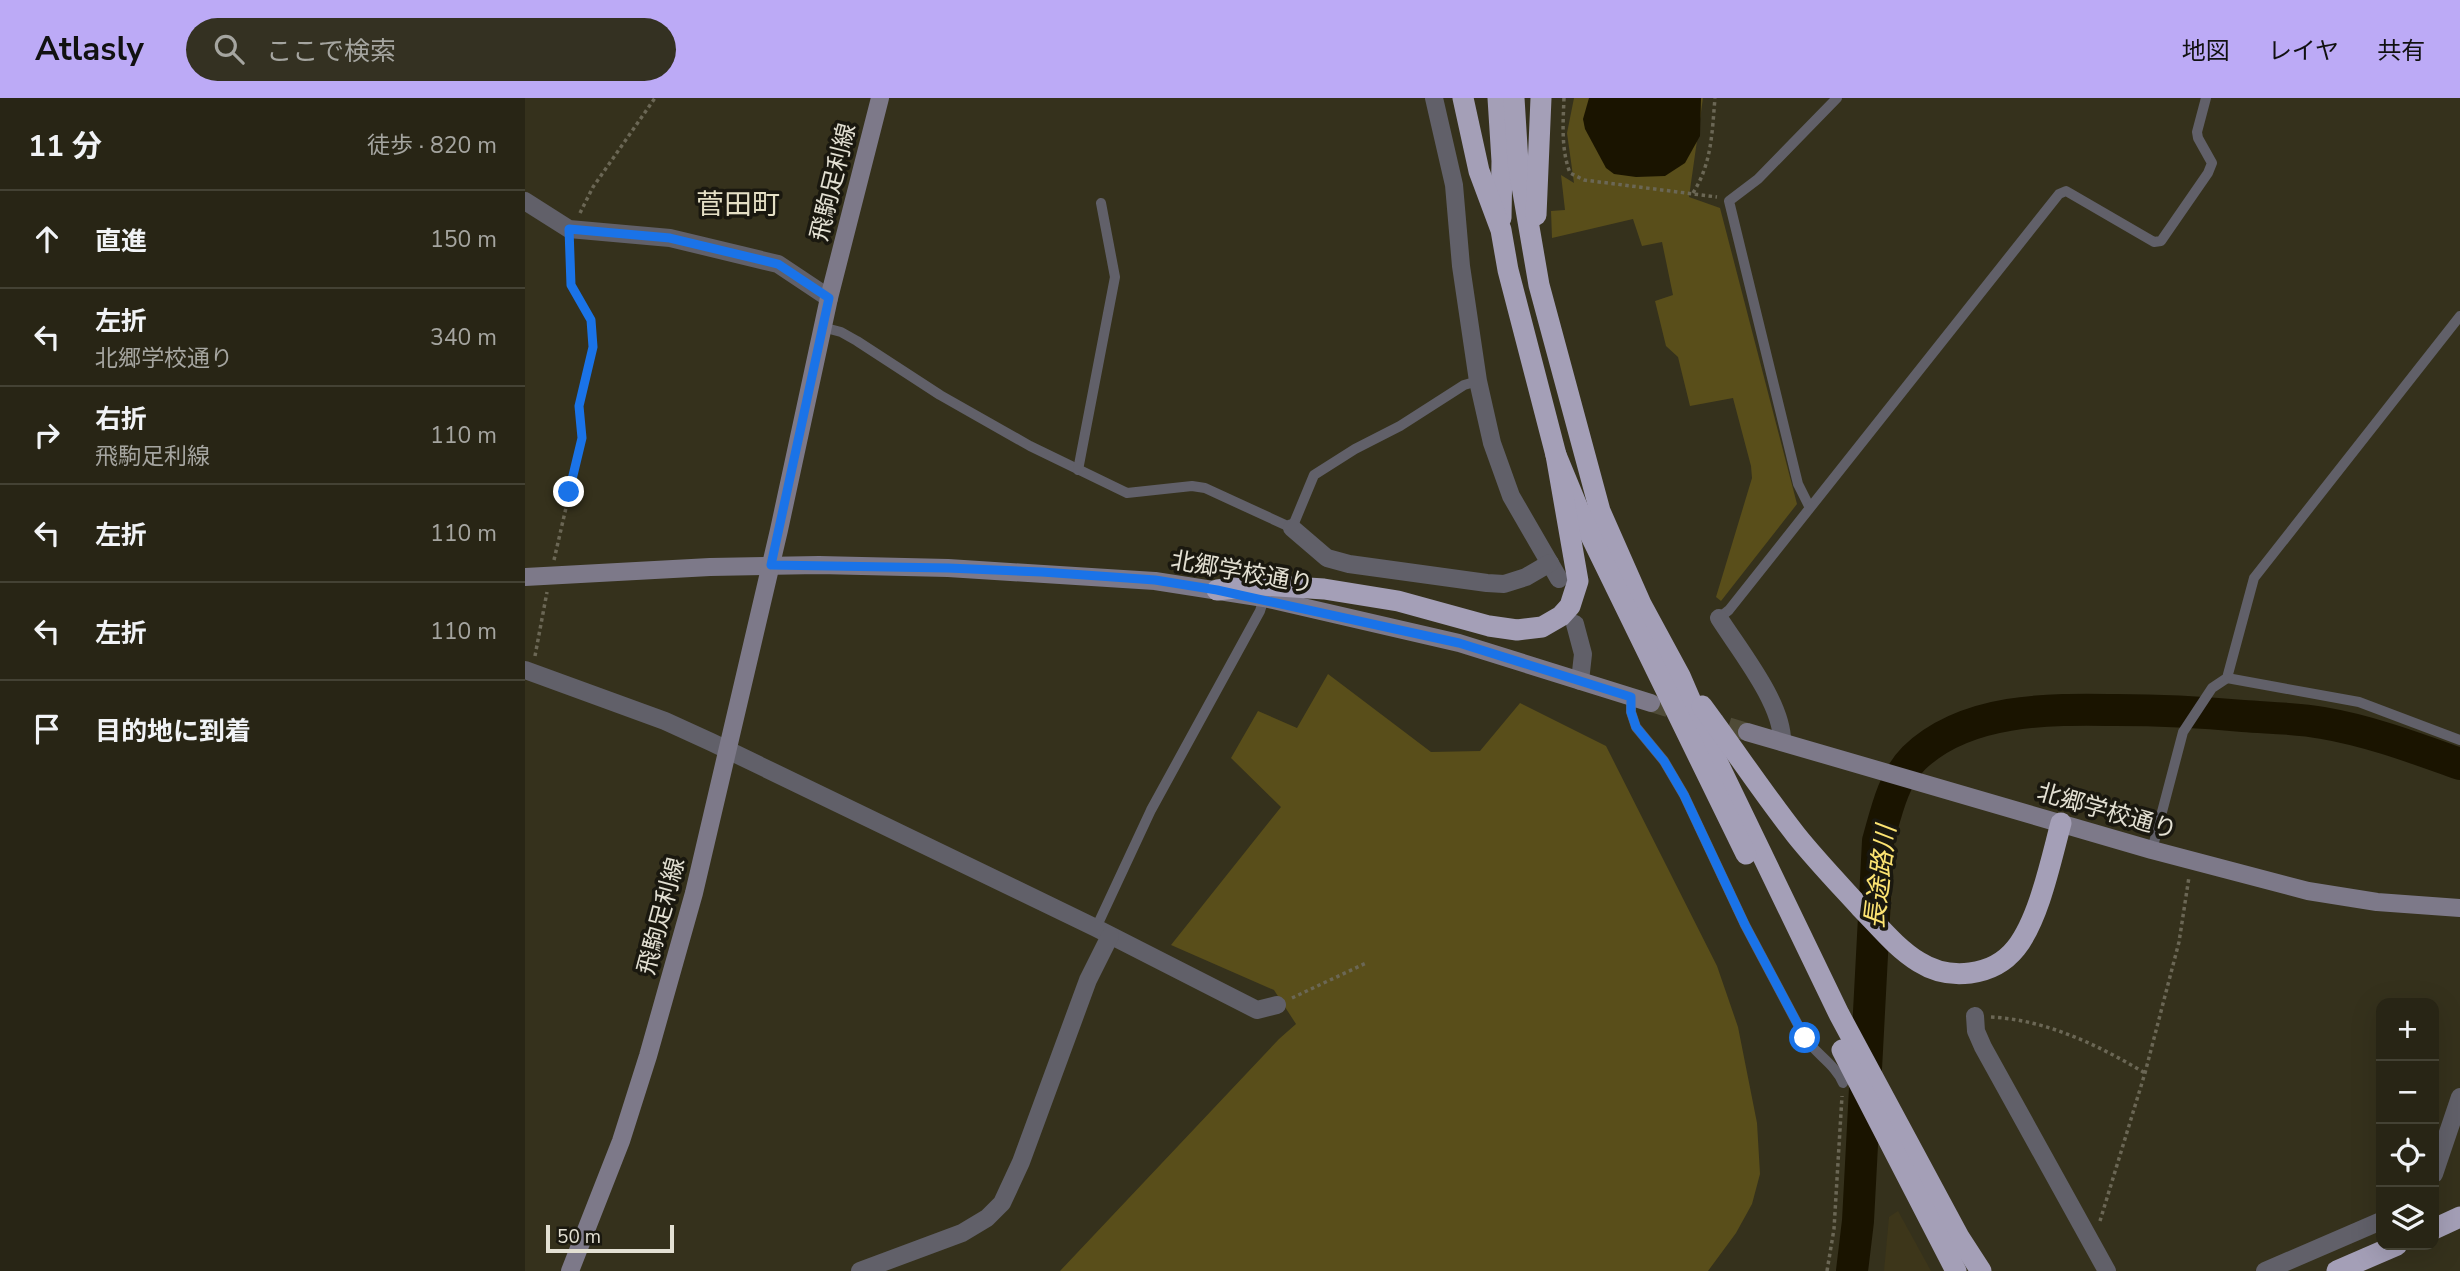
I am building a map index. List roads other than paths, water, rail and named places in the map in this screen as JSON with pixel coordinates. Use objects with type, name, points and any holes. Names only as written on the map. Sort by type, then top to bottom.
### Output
[{"type":"highway","points":[[1217,590],[1261,585],[1324,589],[1398,601],[1489,626],[1517,630],[1542,627],[1562,616],[1570,606],[1578,580],[1556,455],[1514,294],[1501,230],[1479,171],[1463,98]]},
{"type":"highway","points":[[1499,98],[1501,230]]},
{"type":"highway","points":[[1514,98],[1518,163],[1533,250],[1555,346],[1600,511],[1641,604],[1680,676],[1835,1020]]},
{"type":"highway","points":[[1533,250],[1541,98]]},
{"type":"highway","points":[[1556,455],[1582,518],[1891,1129],[1956,1271]]},
{"type":"highway","points":[[1680,676],[1797,837],[1888,937],[1920,962],[1950,973],[1966,974],[1980,971],[2004,959],[2014,950],[2034,914],[2061,823]]},
{"type":"highway","points":[[1891,1129],[1981,1271]]},
{"type":"highway","points":[[2439,1227],[2460,1217]]},
{"type":"highway","points":[[2337,1271],[2385,1250]]},
{"type":"highway","points":[[2367,1271],[2399,1250]]},
{"type":"street","name":"飛駒足利線","points":[[570,1271],[621,1141],[694,893],[771,565],[822,327],[880,98]]},
{"type":"street","points":[[1434,98],[1454,185],[1461,266],[1478,381],[1498,465],[1511,496],[1559,579]]},
{"type":"street","points":[[525,201],[569,229],[670,238],[778,264],[829,298]]},
{"type":"street","points":[[1292,527],[1327,558],[1349,564],[1487,583],[1516,581],[1550,563]]},
{"type":"street","points":[[525,577],[771,565]]},
{"type":"street","name":"北郷学校通り","points":[[771,565],[948,568],[1155,580],[1264,598],[1459,643],[1651,703]]},
{"type":"street","points":[[1719,618],[1777,710],[1782,728],[1782,743]]},
{"type":"street","points":[[1575,625],[1583,654],[1580,681]]},
{"type":"street","points":[[528,671],[665,722],[727,750],[1103,932],[1257,1010],[1277,1004]]},
{"type":"street","name":"北郷学校通り","points":[[1747,732],[2152,850],[2308,891],[2346,898],[2460,908]]},
{"type":"street","points":[[860,1271],[962,1233],[987,1217],[1002,1203],[1021,1162],[1103,932]]},
{"type":"street","points":[[1975,1016],[1976,1031],[1989,1058],[2107,1271]]},
{"type":"street","points":[[2439,1159],[2460,1097]]},
{"type":"street","points":[[2265,1271],[2376,1223]]},
{"type":"lane","points":[[1809,506],[1798,484],[1729,201],[1758,179],[1837,98]]},
{"type":"lane","points":[[1719,618],[1729,610],[2059,194],[2066,191],[2154,243],[2161,241],[2213,163],[2197,138],[2206,98]]},
{"type":"lane","points":[[1078,470],[1115,277],[1101,203]]},
{"type":"lane","points":[[2152,850],[2183,732],[2212,688],[2227,678],[2254,578],[2460,316]]},
{"type":"lane","points":[[822,327],[841,332],[1030,446],[1127,494],[1192,486],[1205,488],[1292,527],[1314,475],[1355,449],[1401,426],[1464,385],[1478,381]]},
{"type":"lane","points":[[1103,932],[1151,810],[1260,611],[1264,598]]},
{"type":"lane","points":[[2227,678],[2359,702],[2460,740]]},
{"type":"lane","points":[[1631,697],[1631,712],[1636,727],[1664,761],[1684,795],[1745,925],[1805,1038],[1814,1051],[1839,1074],[1843,1083]]},
{"type":"waterway","name":"長途路川","points":[[1852,1271],[1858,1221],[1878,841],[1895,786],[1914,758],[1958,729],[2009,715],[2063,710],[2132,710],[2313,721],[2375,735],[2460,764]]},
{"type":"tunnel","points":[[1651,703],[1747,732]]},
{"type":"district","name":"菅田町","points":[[738,204]]}]
